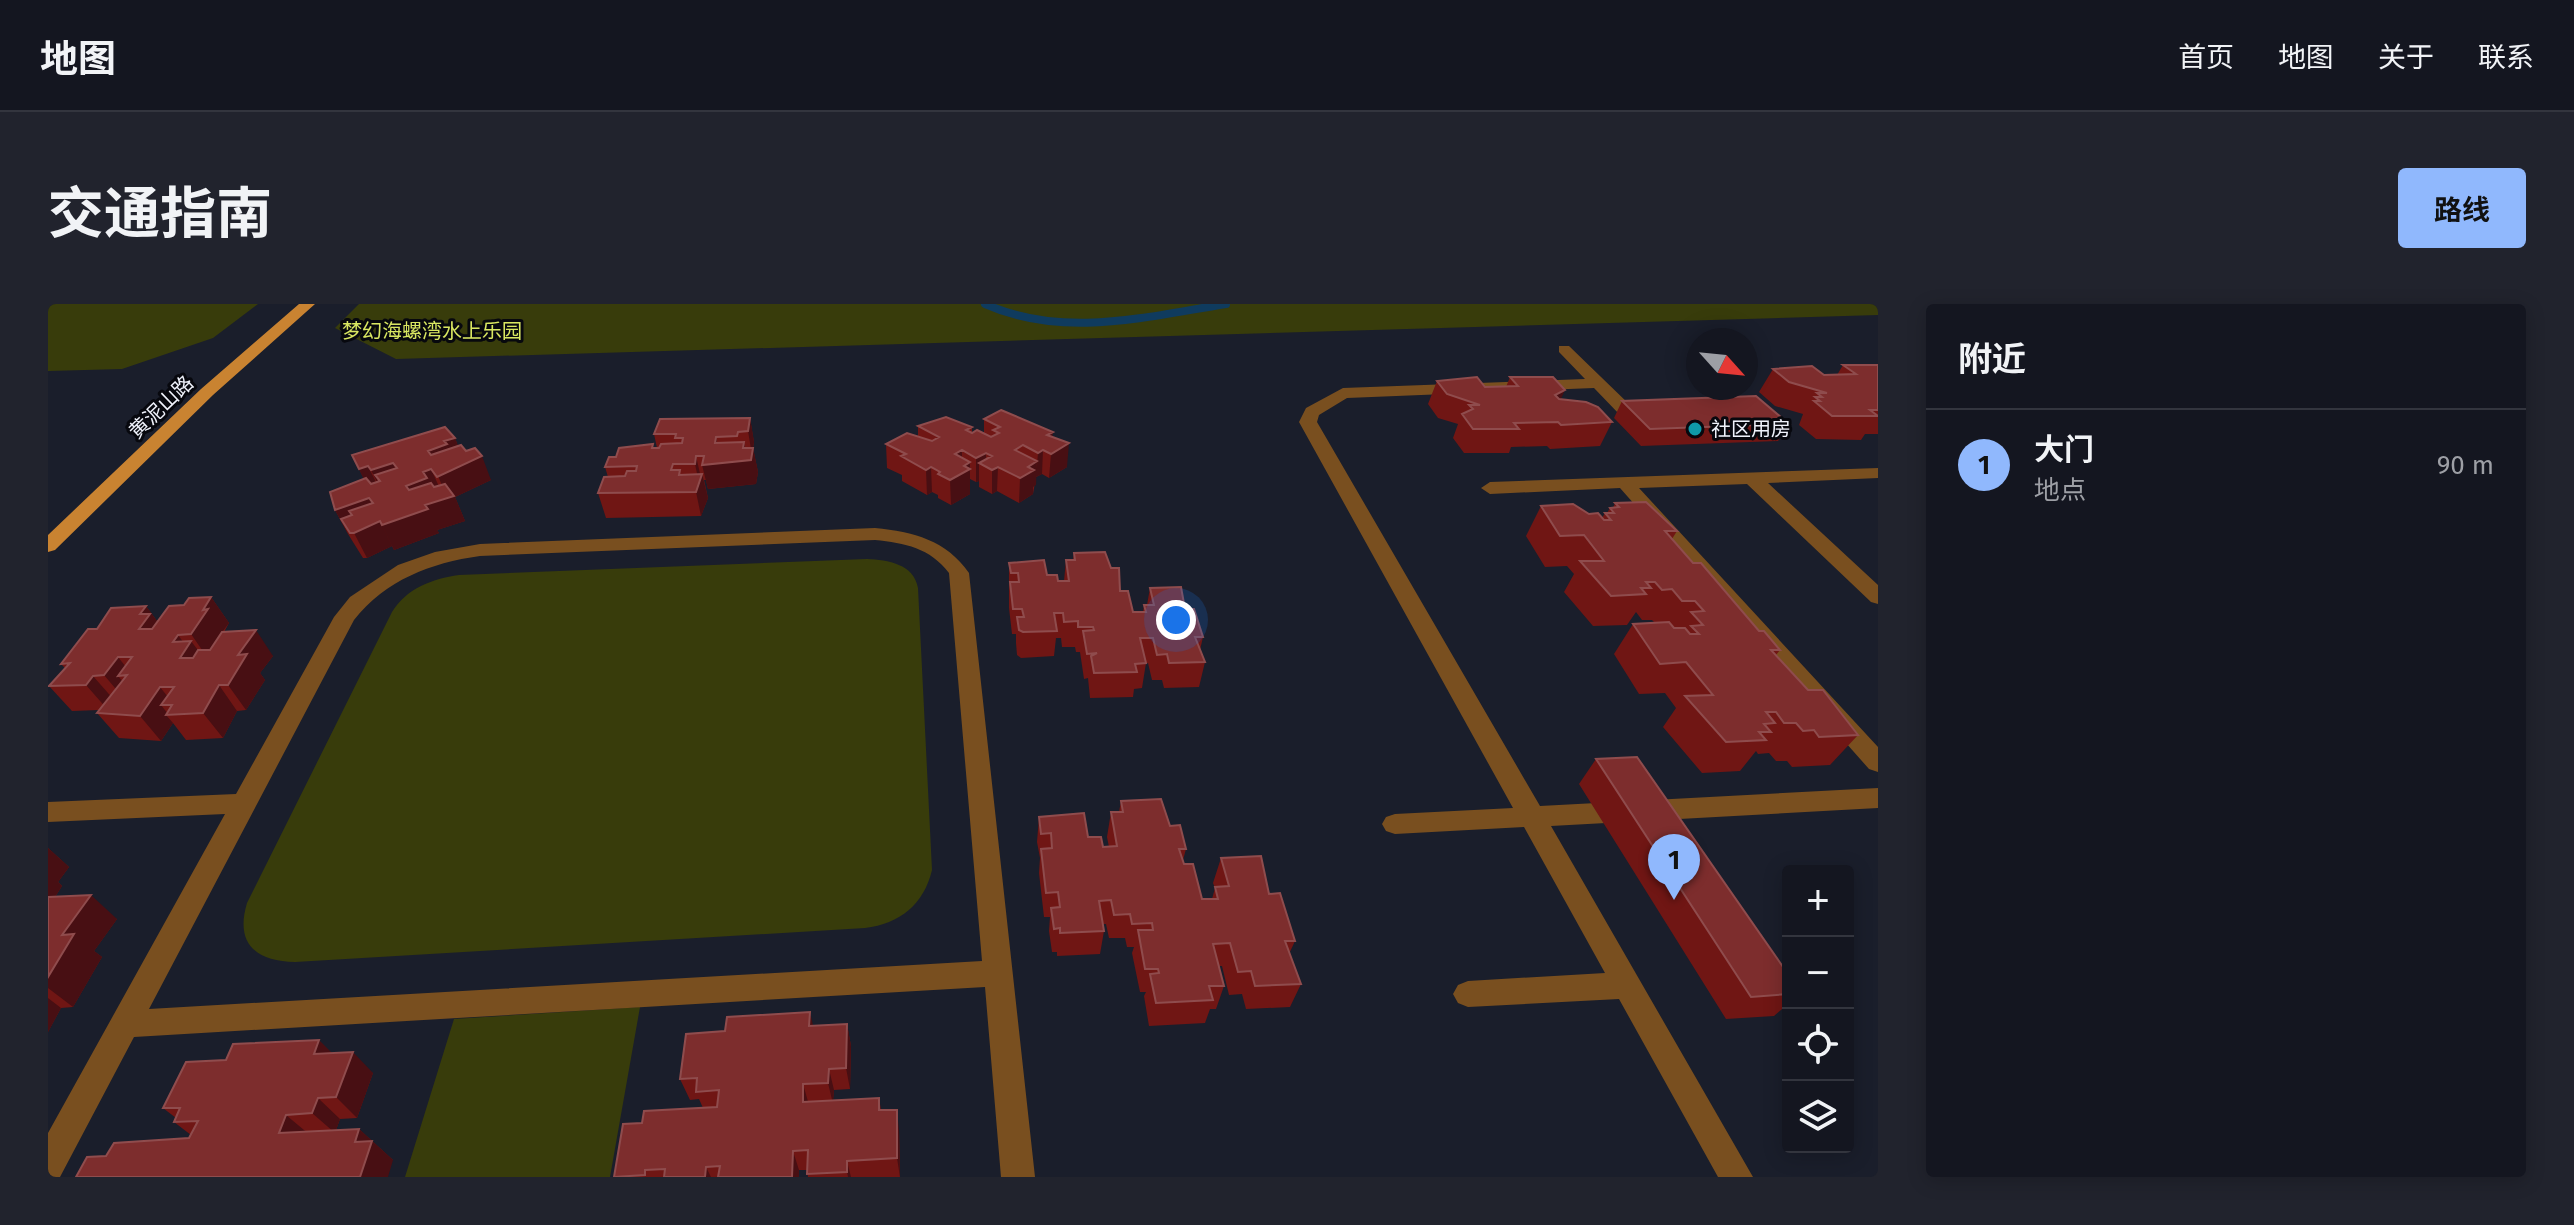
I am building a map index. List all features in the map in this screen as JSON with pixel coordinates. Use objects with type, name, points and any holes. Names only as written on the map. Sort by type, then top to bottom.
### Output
[{"type":"main road","name":"黄泥山路","points":[[48,546],[207,392],[308,304]]},
{"type":"lane","points":[[1564,349],[1626,411]]},
{"type":"lane","points":[[1598,383],[1343,393],[1312,412],[1308,422],[1736,1177]]},
{"type":"lane","points":[[1490,488],[1878,473]]},
{"type":"lane","points":[[1752,478],[1878,597]]},
{"type":"lane","points":[[1625,483],[1878,763]]},
{"type":"lane","points":[[48,1166],[355,603],[392,575],[442,556],[480,550],[875,534],[909,538],[947,556],[959,573],[1018,1177]]},
{"type":"lane","points":[[1395,824],[1878,798]]},
{"type":"lane","points":[[48,812],[244,803]]},
{"type":"lane","points":[[125,1024],[998,973]]},
{"type":"lane","points":[[1468,994],[1626,985]]},
{"type":"green space","points":[[48,304],[258,304],[213,338],[122,369],[48,371]]},
{"type":"green space","name":"梦幻海螺湾水上乐园","points":[[359,304],[1878,304],[1878,315],[396,359],[335,328]]},
{"type":"green space","points":[[867,559],[899,565],[911,573],[918,588],[932,870],[917,902],[899,917],[865,928],[295,962],[269,958],[259,953],[246,939],[244,917],[247,903],[392,612],[413,591],[430,582],[459,575]]},
{"type":"green space","points":[[640,1007],[610,1177],[405,1177],[454,1019]]},
{"type":"building","points":[[1843,365],[1878,365],[1878,410],[1870,410],[1878,416],[1832,416],[1814,401],[1820,401],[1815,397],[1822,397],[1817,393],[1827,393],[1789,382],[1773,369],[1812,366],[1824,375],[1856,374]]},
{"type":"building","points":[[1477,377],[1485,387],[1518,386],[1510,377],[1553,377],[1565,390],[1555,395],[1559,399],[1586,402],[1598,407],[1612,422],[1561,425],[1558,422],[1514,423],[1519,429],[1473,429],[1462,414],[1473,409],[1469,405],[1480,405],[1447,394],[1437,381]]},
{"type":"building","points":[[1758,398],[1789,424],[1650,429],[1622,401]]},
{"type":"building","points":[[1001,410],[1053,432],[1047,435],[1069,443],[1051,454],[1043,450],[1038,453],[1023,445],[1015,450],[1037,461],[1028,467],[1034,470],[1020,478],[998,467],[992,470],[979,463],[992,456],[986,453],[976,458],[962,450],[955,454],[970,462],[964,466],[970,469],[950,480],[931,467],[926,470],[901,456],[906,454],[886,444],[907,433],[932,441],[939,437],[918,426],[946,417],[972,427],[966,430],[972,433],[977,430],[991,437],[999,433],[993,430],[1000,427],[984,419]]},
{"type":"building","points":[[750,418],[748,431],[738,432],[737,436],[716,437],[715,443],[744,442],[743,448],[753,448],[751,460],[702,465],[704,456],[696,456],[695,464],[673,464],[671,470],[680,470],[679,475],[702,474],[696,492],[598,493],[604,477],[625,476],[627,471],[636,471],[637,466],[605,467],[609,457],[616,457],[619,448],[653,444],[652,448],[659,448],[661,444],[682,443],[683,438],[675,438],[676,434],[654,434],[660,419]]},
{"type":"building","points":[[445,427],[455,438],[428,451],[431,455],[461,445],[466,451],[475,448],[482,456],[437,477],[431,469],[423,472],[427,478],[406,486],[409,490],[431,483],[434,487],[445,484],[454,496],[425,505],[428,509],[382,525],[380,521],[350,533],[341,519],[352,515],[349,511],[373,503],[369,498],[335,510],[330,492],[366,478],[371,484],[380,481],[375,475],[397,468],[393,463],[371,470],[368,466],[359,469],[352,455]]},
{"type":"building","points":[[1646,502],[1677,531],[1665,531],[1693,563],[1701,563],[1759,631],[1764,631],[1780,650],[1771,650],[1808,690],[1823,690],[1858,735],[1819,737],[1814,730],[1803,731],[1796,723],[1784,723],[1776,712],[1766,712],[1775,723],[1764,724],[1771,732],[1759,732],[1766,740],[1726,742],[1685,696],[1713,695],[1686,662],[1660,664],[1633,624],[1669,622],[1674,628],[1685,628],[1690,634],[1699,634],[1691,626],[1703,625],[1691,612],[1704,611],[1695,601],[1682,601],[1672,589],[1662,590],[1655,582],[1646,582],[1651,588],[1641,588],[1646,594],[1611,596],[1580,561],[1604,561],[1584,535],[1560,536],[1541,506],[1573,504],[1589,514],[1598,513],[1604,520],[1611,520],[1605,513],[1614,513],[1610,508],[1619,507],[1615,503]]},
{"type":"building","points":[[1105,552],[1111,568],[1119,568],[1120,591],[1128,591],[1133,612],[1146,612],[1144,605],[1154,605],[1150,588],[1181,587],[1185,609],[1194,609],[1203,637],[1195,637],[1205,662],[1169,663],[1167,654],[1157,655],[1153,638],[1140,638],[1146,663],[1135,664],[1137,672],[1094,673],[1091,656],[1097,653],[1087,654],[1083,631],[1094,630],[1093,627],[1078,627],[1078,621],[1064,622],[1063,613],[1054,613],[1057,631],[1019,630],[1017,617],[1024,617],[1022,609],[1013,609],[1010,582],[1019,582],[1018,573],[1011,573],[1009,563],[1044,560],[1047,575],[1057,575],[1058,581],[1069,581],[1066,560],[1075,560],[1074,553]]},
{"type":"building","points":[[211,597],[203,610],[208,609],[191,634],[178,635],[173,642],[191,641],[180,658],[193,658],[198,650],[210,650],[222,632],[256,630],[238,655],[247,654],[228,685],[219,685],[203,713],[166,715],[172,705],[161,705],[174,687],[160,687],[140,716],[97,713],[127,675],[118,676],[132,657],[118,657],[104,675],[93,676],[86,685],[49,686],[70,663],[61,664],[88,629],[97,629],[111,608],[146,606],[140,614],[150,614],[139,629],[152,629],[169,606],[184,605],[189,598]]},
{"type":"building","points":[[1637,757],[1782,965],[1782,994],[1751,997],[1596,759]]},
{"type":"building","points":[[1161,799],[1170,826],[1180,825],[1186,849],[1179,849],[1184,864],[1193,864],[1202,899],[1218,899],[1215,887],[1229,886],[1221,858],[1261,856],[1269,894],[1280,893],[1295,941],[1285,941],[1301,984],[1255,986],[1251,971],[1238,972],[1230,943],[1213,944],[1224,986],[1209,986],[1213,1000],[1156,1003],[1150,974],[1159,973],[1158,969],[1145,969],[1138,930],[1153,930],[1152,923],[1132,924],[1130,914],[1114,915],[1111,900],[1099,901],[1104,931],[1060,933],[1060,928],[1054,929],[1051,908],[1060,907],[1058,892],[1046,893],[1041,849],[1052,848],[1051,833],[1041,834],[1039,817],[1084,813],[1088,837],[1101,837],[1103,847],[1117,846],[1111,812],[1123,812],[1121,801]]},
{"type":"building","points":[[91,895],[62,935],[74,934],[48,977],[48,897]]},
{"type":"building","points":[[810,1012],[809,1026],[847,1024],[846,1068],[829,1069],[828,1083],[803,1084],[803,1102],[879,1098],[879,1110],[897,1110],[897,1158],[847,1161],[847,1172],[807,1174],[808,1150],[793,1151],[792,1177],[718,1177],[720,1166],[706,1167],[705,1177],[664,1177],[665,1169],[645,1170],[645,1175],[614,1177],[623,1124],[642,1123],[644,1111],[717,1107],[719,1090],[696,1092],[697,1078],[680,1079],[686,1034],[725,1031],[727,1017]]},
{"type":"building","points":[[319,1040],[314,1054],[353,1052],[336,1097],[318,1098],[312,1113],[286,1115],[279,1133],[359,1129],[355,1142],[372,1141],[360,1177],[76,1177],[87,1157],[106,1156],[114,1143],[189,1138],[198,1121],[174,1122],[180,1108],[163,1108],[186,1062],[226,1060],[233,1044]]},
{"type":"waterway","points":[[985,304],[1015,315],[1074,323],[1135,319],[1226,304]]},
{"type":"place","name":"社区用房","points":[[1695,429]]},
{"type":"place","name":"大门","points":[[1674,900]]}]
